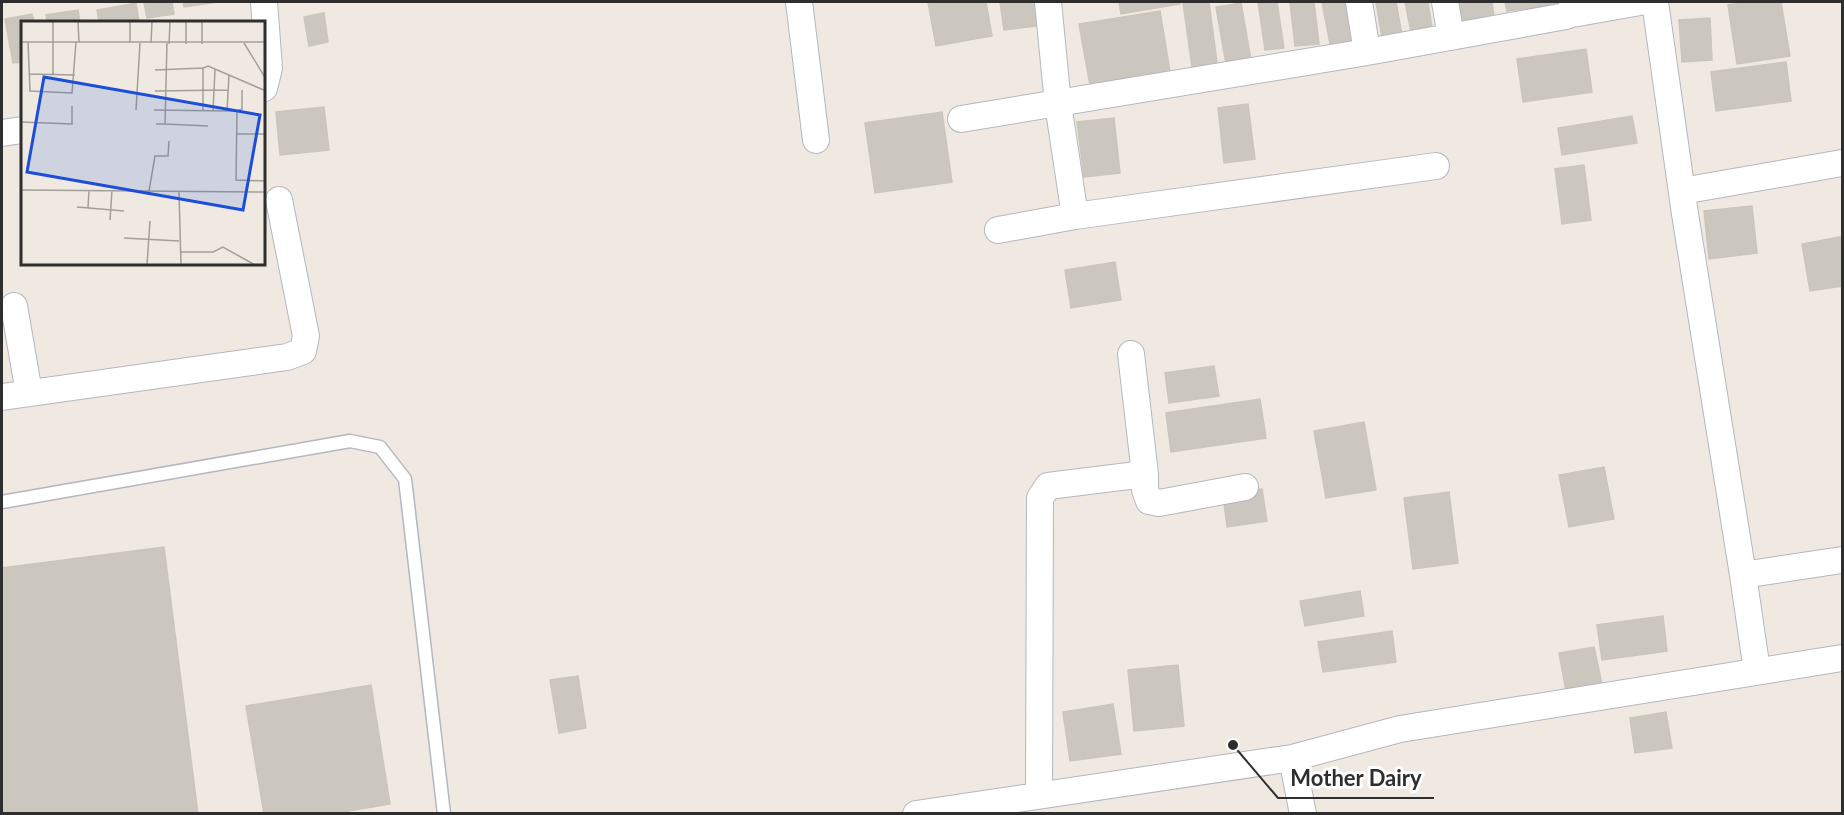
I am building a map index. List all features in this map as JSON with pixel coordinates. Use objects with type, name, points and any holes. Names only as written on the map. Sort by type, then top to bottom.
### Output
[{"type":"street","points":[[264,2],[265,21]]},
{"type":"street","points":[[799,2],[816,140]]},
{"type":"street","points":[[1048,2],[1058,104],[1075,216]]},
{"type":"street","points":[[1359,2],[1367,52]]},
{"type":"street","points":[[1445,2],[1451,38]]},
{"type":"street","points":[[961,119],[1451,38],[1572,8],[1640,2]]},
{"type":"street","points":[[1655,2],[1757,671]]},
{"type":"street","points":[[266,29],[269,69],[266,80]]},
{"type":"street","points":[[2,133],[21,130]]},
{"type":"street","points":[[1682,191],[1842,163]]},
{"type":"street","points":[[998,230],[1075,216],[1436,166]]},
{"type":"street","points":[[2,397],[286,357],[303,351],[306,336],[279,200]]},
{"type":"street","points":[[14,306],[29,393]]},
{"type":"street","points":[[1131,354],[1145,490],[1149,501],[1159,503],[1245,487]]},
{"type":"street","points":[[1039,795],[1040,498],[1048,486],[1145,474]]},
{"type":"street","points":[[1743,575],[1842,560]]},
{"type":"street","points":[[916,813],[1292,758],[1400,729],[1842,658]]},
{"type":"street","points":[[1292,758],[1303,813]]},
{"type":"lane","points":[[2,502],[350,441],[380,447],[405,479],[444,813]]},
{"type":"building","points":[[144,2],[172,2],[174,14],[147,18]]},
{"type":"building","points":[[183,2],[218,2],[184,7]]},
{"type":"building","points":[[928,2],[986,2],[992,36],[936,46]]},
{"type":"building","points":[[1000,2],[1040,2],[1043,25],[1004,30]]},
{"type":"building","points":[[1119,2],[1179,2],[1180,4],[1121,14]]},
{"type":"building","points":[[1209,2],[1218,70],[1193,74],[1183,3]]},
{"type":"building","points":[[1258,2],[1277,2],[1284,48],[1265,50]]},
{"type":"building","points":[[1290,2],[1314,2],[1319,44],[1295,46]]},
{"type":"building","points":[[1322,2],[1350,2],[1357,39],[1330,44]]},
{"type":"building","points":[[1376,2],[1396,2],[1402,35],[1382,38]]},
{"type":"building","points":[[1405,2],[1428,2],[1432,28],[1411,32]]},
{"type":"building","points":[[1458,2],[1492,2],[1494,16],[1460,20]]},
{"type":"building","points":[[1505,2],[1559,2],[1559,4],[1507,11]]},
{"type":"building","points":[[1781,2],[1790,56],[1737,64],[1728,5]]},
{"type":"building","points":[[136,3],[139,21],[99,21],[97,10]]},
{"type":"building","points":[[1241,3],[1251,60],[1226,64],[1216,7]]},
{"type":"building","points":[[78,10],[80,21],[47,21],[46,15]]},
{"type":"building","points":[[1160,11],[1171,78],[1091,91],[1079,24]]},
{"type":"building","points":[[324,13],[328,42],[309,46],[304,17]]},
{"type":"building","points":[[32,14],[34,21],[21,21],[21,62],[13,63],[5,19]]},
{"type":"building","points":[[1710,18],[1712,60],[1682,62],[1679,20]]},
{"type":"building","points":[[1586,49],[1592,92],[1523,102],[1517,59]]},
{"type":"building","points":[[1786,62],[1791,101],[1716,111],[1711,72]]},
{"type":"building","points":[[1248,104],[1255,159],[1224,163],[1218,108]]},
{"type":"building","points":[[324,107],[329,150],[280,155],[276,112]]},
{"type":"building","points":[[942,112],[952,182],[875,193],[865,123]]},
{"type":"building","points":[[1632,116],[1637,143],[1562,155],[1558,128]]},
{"type":"building","points":[[1114,118],[1120,173],[1084,177],[1077,122]]},
{"type":"building","points":[[1584,165],[1591,220],[1562,224],[1555,169]]},
{"type":"building","points":[[1752,206],[1757,253],[1709,259],[1704,211]]},
{"type":"building","points":[[1840,237],[1842,286],[1810,291],[1802,244]]},
{"type":"building","points":[[1115,262],[1121,300],[1071,308],[1065,270]]},
{"type":"building","points":[[1214,366],[1219,396],[1169,403],[1165,373]]},
{"type":"building","points":[[1260,399],[1266,438],[1171,452],[1166,413]]},
{"type":"building","points":[[1364,422],[1376,490],[1326,498],[1314,431]]},
{"type":"building","points":[[1604,467],[1614,519],[1569,527],[1559,475]]},
{"type":"building","points":[[1262,489],[1267,521],[1227,527],[1223,494]]},
{"type":"building","points":[[1449,492],[1458,563],[1413,569],[1404,498]]},
{"type":"building","points":[[164,547],[198,814],[2,814],[2,568]]},
{"type":"building","points":[[1360,591],[1364,616],[1305,626],[1300,601]]},
{"type":"building","points":[[1663,616],[1667,651],[1602,660],[1597,625]]},
{"type":"building","points":[[1392,631],[1396,662],[1323,672],[1318,642]]},
{"type":"building","points":[[1594,647],[1603,689],[1567,696],[1559,653]]},
{"type":"building","points":[[1178,665],[1184,726],[1134,731],[1128,670]]},
{"type":"building","points":[[578,676],[586,728],[559,733],[550,680]]},
{"type":"building","points":[[371,685],[390,804],[331,814],[264,814],[246,706]]},
{"type":"building","points":[[1113,704],[1121,754],[1070,761],[1063,712]]},
{"type":"building","points":[[1666,712],[1672,748],[1635,753],[1630,718]]},
{"type":"place","name":"Mother Dairy","points":[[1233,745]]}]
